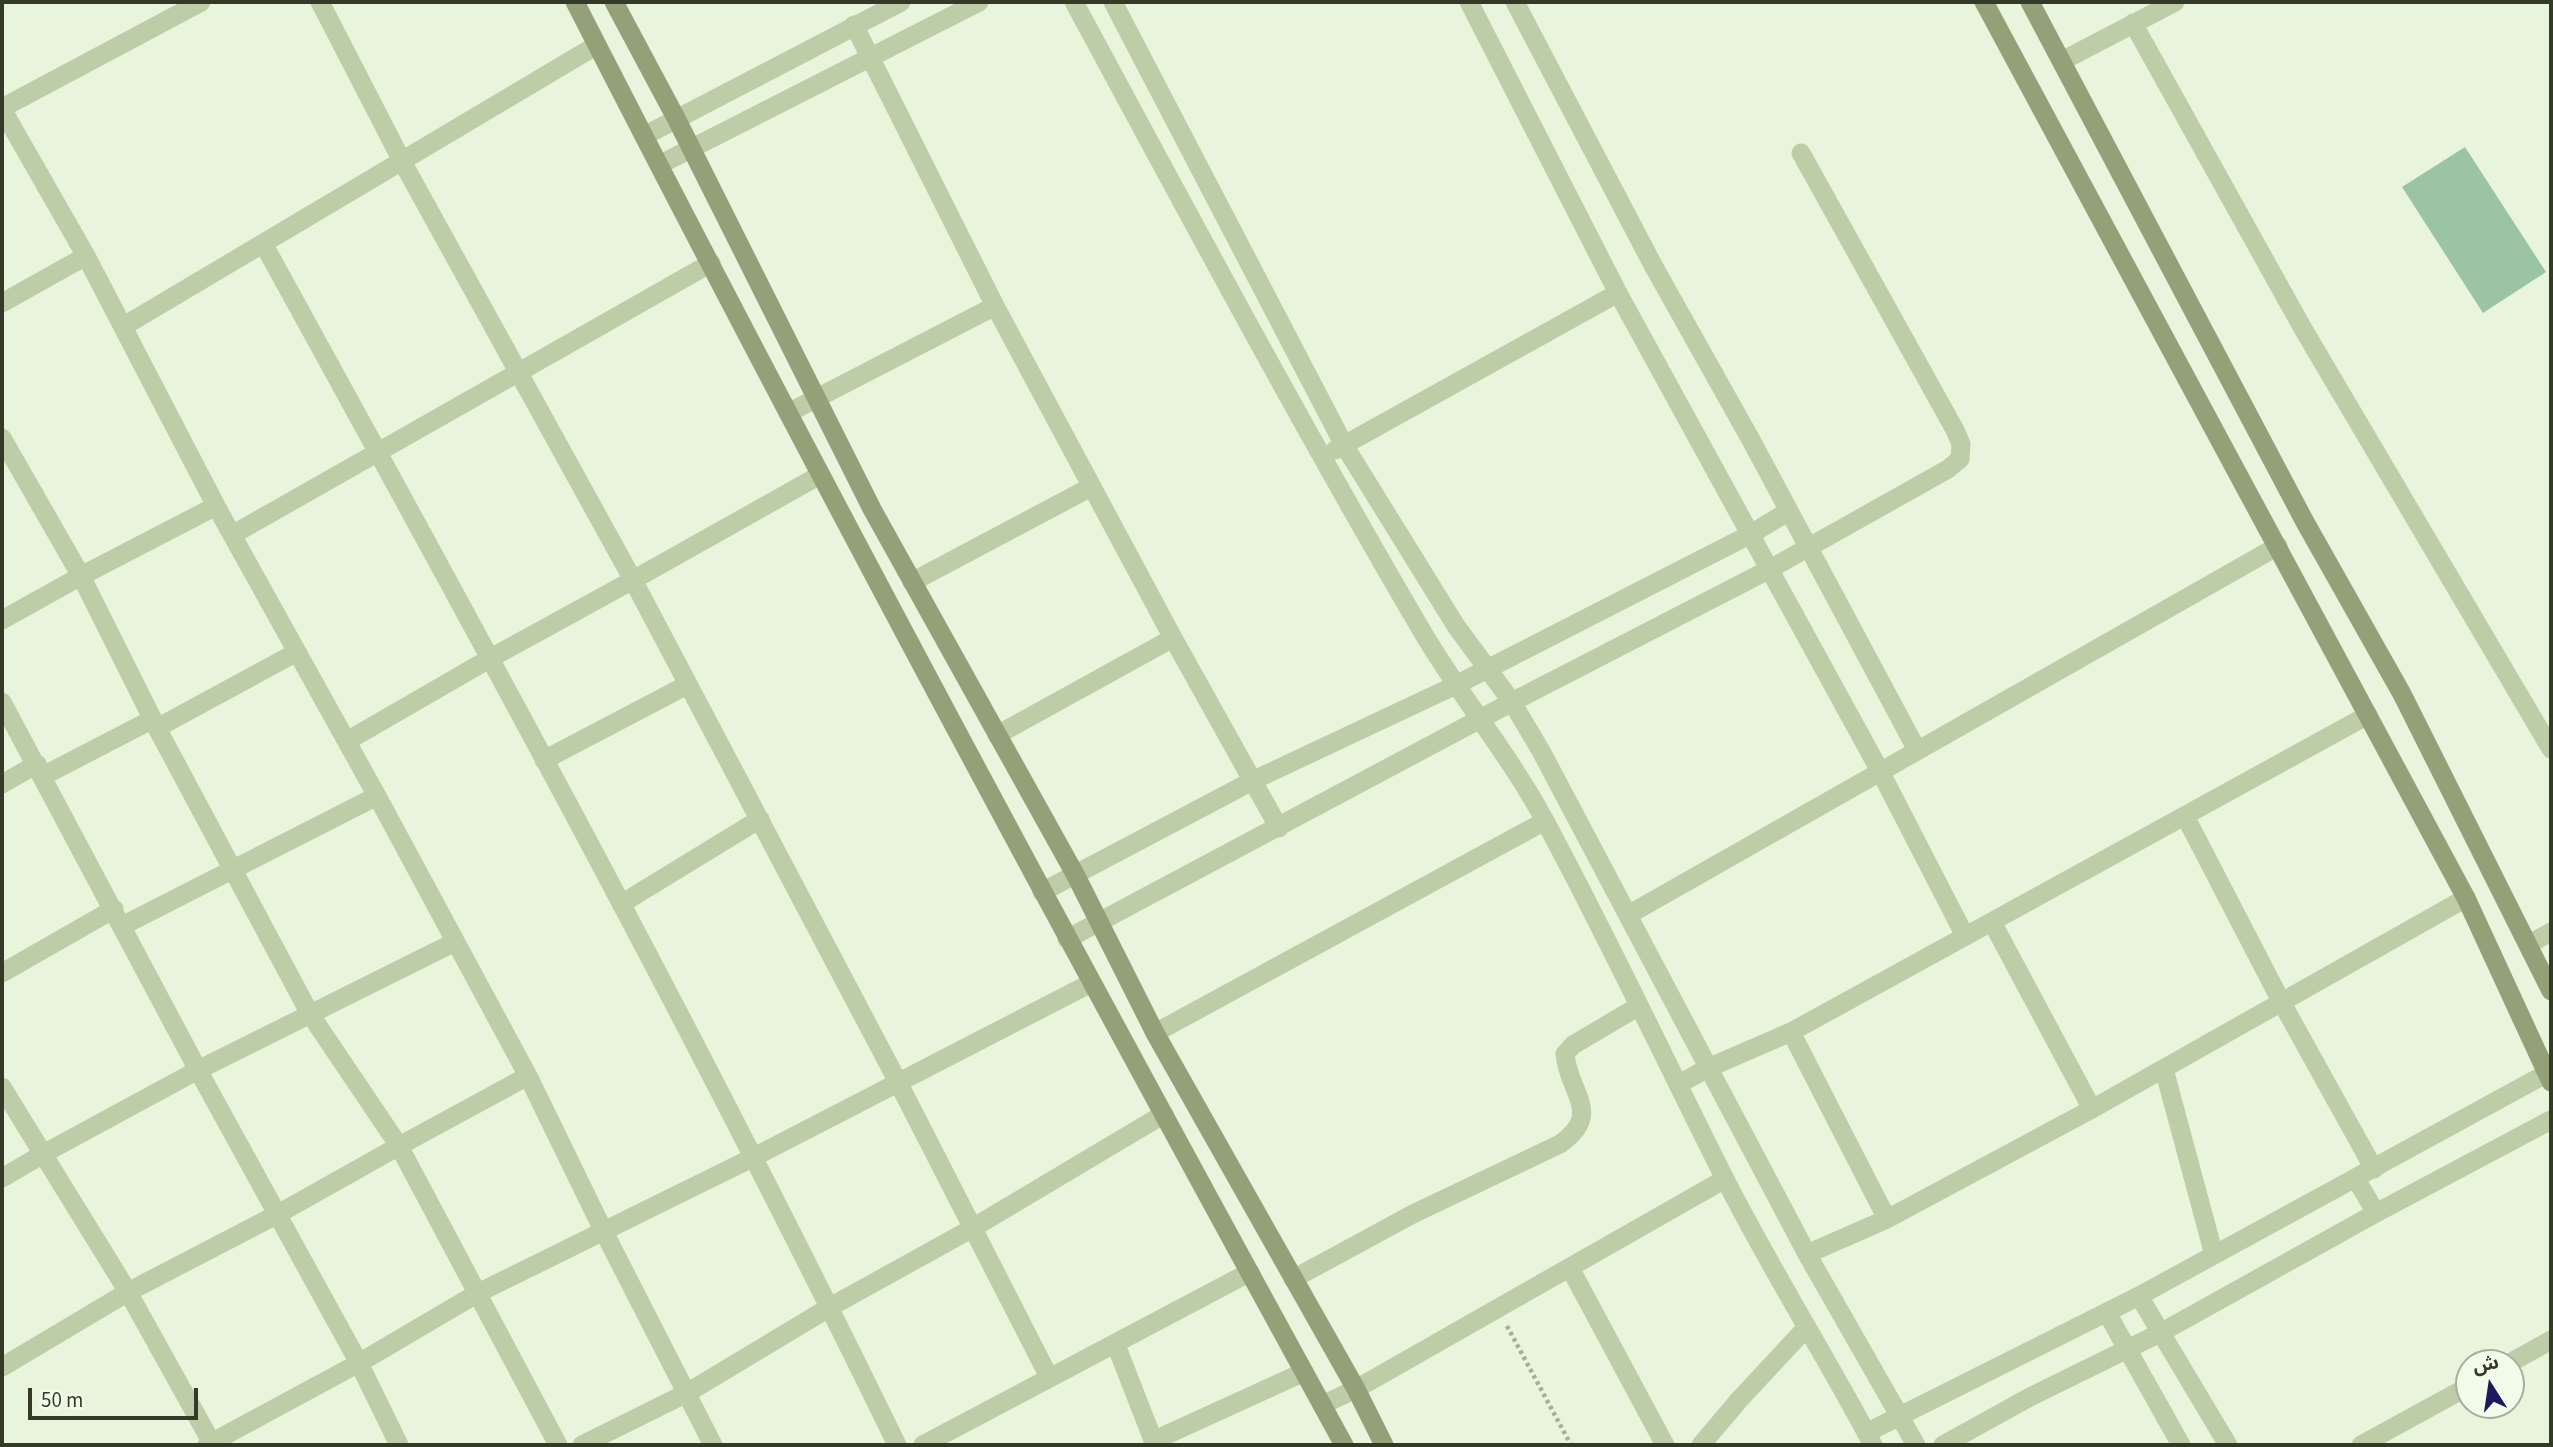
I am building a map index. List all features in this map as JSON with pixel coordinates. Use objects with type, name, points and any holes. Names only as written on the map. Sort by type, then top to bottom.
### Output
[{"type":"main road","points":[[575,2],[820,475],[1067,939],[1344,1445]]},
{"type":"main road","points":[[614,2],[676,118],[872,509],[1075,874],[1155,1033],[1356,1390],[1384,1445]]},
{"type":"main road","points":[[1984,2],[2466,898],[2550,1076]]},
{"type":"main road","points":[[2030,2],[2305,522],[2402,694],[2551,991]]},
{"type":"street","points":[[320,2],[403,163],[520,371],[760,819],[1049,1377]]},
{"type":"street","points":[[644,136],[901,2]]},
{"type":"street","points":[[659,165],[979,2]]},
{"type":"street","points":[[1074,2],[1322,458],[1434,653],[1511,762],[1545,821],[1725,1179],[1870,1439],[1900,1415],[2107,1313],[2550,1076]]},
{"type":"street","points":[[1113,2],[1344,445],[1456,626],[1512,702],[1854,1341],[1916,1445]]},
{"type":"street","points":[[1469,2],[1618,293],[1880,771],[1965,936]]},
{"type":"street","points":[[1515,2],[1654,267],[1790,511],[1917,750]]},
{"type":"street","points":[[2062,61],[2175,2]]},
{"type":"street","points":[[193,4],[2,109],[86,256],[216,506],[456,942],[527,1076],[713,1445]]},
{"type":"street","points":[[2133,23],[2302,327],[2549,740]]},
{"type":"street","points":[[854,25],[995,306],[1173,639],[1279,828]]},
{"type":"street","points":[[124,326],[403,163],[597,45]]},
{"type":"street","points":[[1067,939],[1512,702],[1769,569],[1948,469],[1960,458],[1961,444],[1801,153]]},
{"type":"street","points":[[264,245],[621,904],[754,1157],[897,1445]]},
{"type":"street","points":[[2,303],[86,256]]},
{"type":"street","points":[[232,535],[711,264]]},
{"type":"street","points":[[1322,458],[1618,293]]},
{"type":"street","points":[[789,413],[995,306]]},
{"type":"street","points":[[2,438],[81,576],[155,724],[310,1014],[399,1146],[558,1445]]},
{"type":"street","points":[[347,741],[820,475]]},
{"type":"street","points":[[912,582],[1091,487]]},
{"type":"street","points":[[2,620],[216,506]]},
{"type":"street","points":[[1042,892],[1254,780],[1488,668],[1751,534],[1790,511]]},
{"type":"street","points":[[1628,915],[2278,546]]},
{"type":"street","points":[[997,735],[1173,639]]},
{"type":"street","points":[[2,784],[155,724],[298,652]]},
{"type":"street","points":[[544,760],[687,685]]},
{"type":"street","points":[[2,702],[198,1070],[359,1363],[399,1445]]},
{"type":"street","points":[[1679,1084],[1708,1068],[1791,1032],[2368,715]]},
{"type":"street","points":[[2,974],[118,918],[232,869],[377,796]]},
{"type":"street","points":[[2185,816],[2282,1003],[2374,1169]]},
{"type":"street","points":[[621,904],[760,819]]},
{"type":"street","points":[[1155,1033],[1545,821]]},
{"type":"street","points":[[1807,1254],[1887,1219],[2164,1069],[2466,898]]},
{"type":"street","points":[[1992,922],[2092,1108]]},
{"type":"street","points":[[2529,944],[2551,932]]},
{"type":"street","points":[[2,1178],[198,1070],[456,942]]},
{"type":"street","points":[[2,1087],[128,1292],[211,1444],[359,1363],[478,1293],[754,1157],[1091,983]]},
{"type":"street","points":[[1293,1279],[1413,1214],[1560,1144],[1572,1135],[1579,1127],[1581,1109],[1566,1066],[1565,1054],[1573,1045],[1639,1006]]},
{"type":"street","points":[[1791,1032],[1887,1219]]},
{"type":"street","points":[[2164,1069],[2214,1255]]},
{"type":"street","points":[[2,1367],[128,1292],[278,1214],[527,1076]]},
{"type":"street","points":[[582,1445],[687,1393],[1164,1114]]},
{"type":"street","points":[[1943,1445],[2030,1397],[2162,1332],[2551,1120]]},
{"type":"street","points":[[1322,1405],[1356,1390],[1725,1179]]},
{"type":"street","points":[[2356,1179],[2376,1213]]},
{"type":"street","points":[[1570,1268],[1665,1445]]},
{"type":"street","points":[[923,1445],[1250,1272]]},
{"type":"street","points":[[2139,1296],[2228,1445]]},
{"type":"street","points":[[2107,1313],[2180,1445]]},
{"type":"street","points":[[1702,1445],[1739,1400],[1807,1327]]},
{"type":"street","points":[[2525,1355],[2551,1340]]},
{"type":"street","points":[[1116,1345],[1154,1443],[1304,1372]]},
{"type":"street","points":[[2361,1445],[2455,1394]]},
{"type":"path","points":[[1498,1309],[1571,1445]]},
{"type":"green space","points":[[2465,147],[2546,272],[2483,313],[2402,187]]}]
